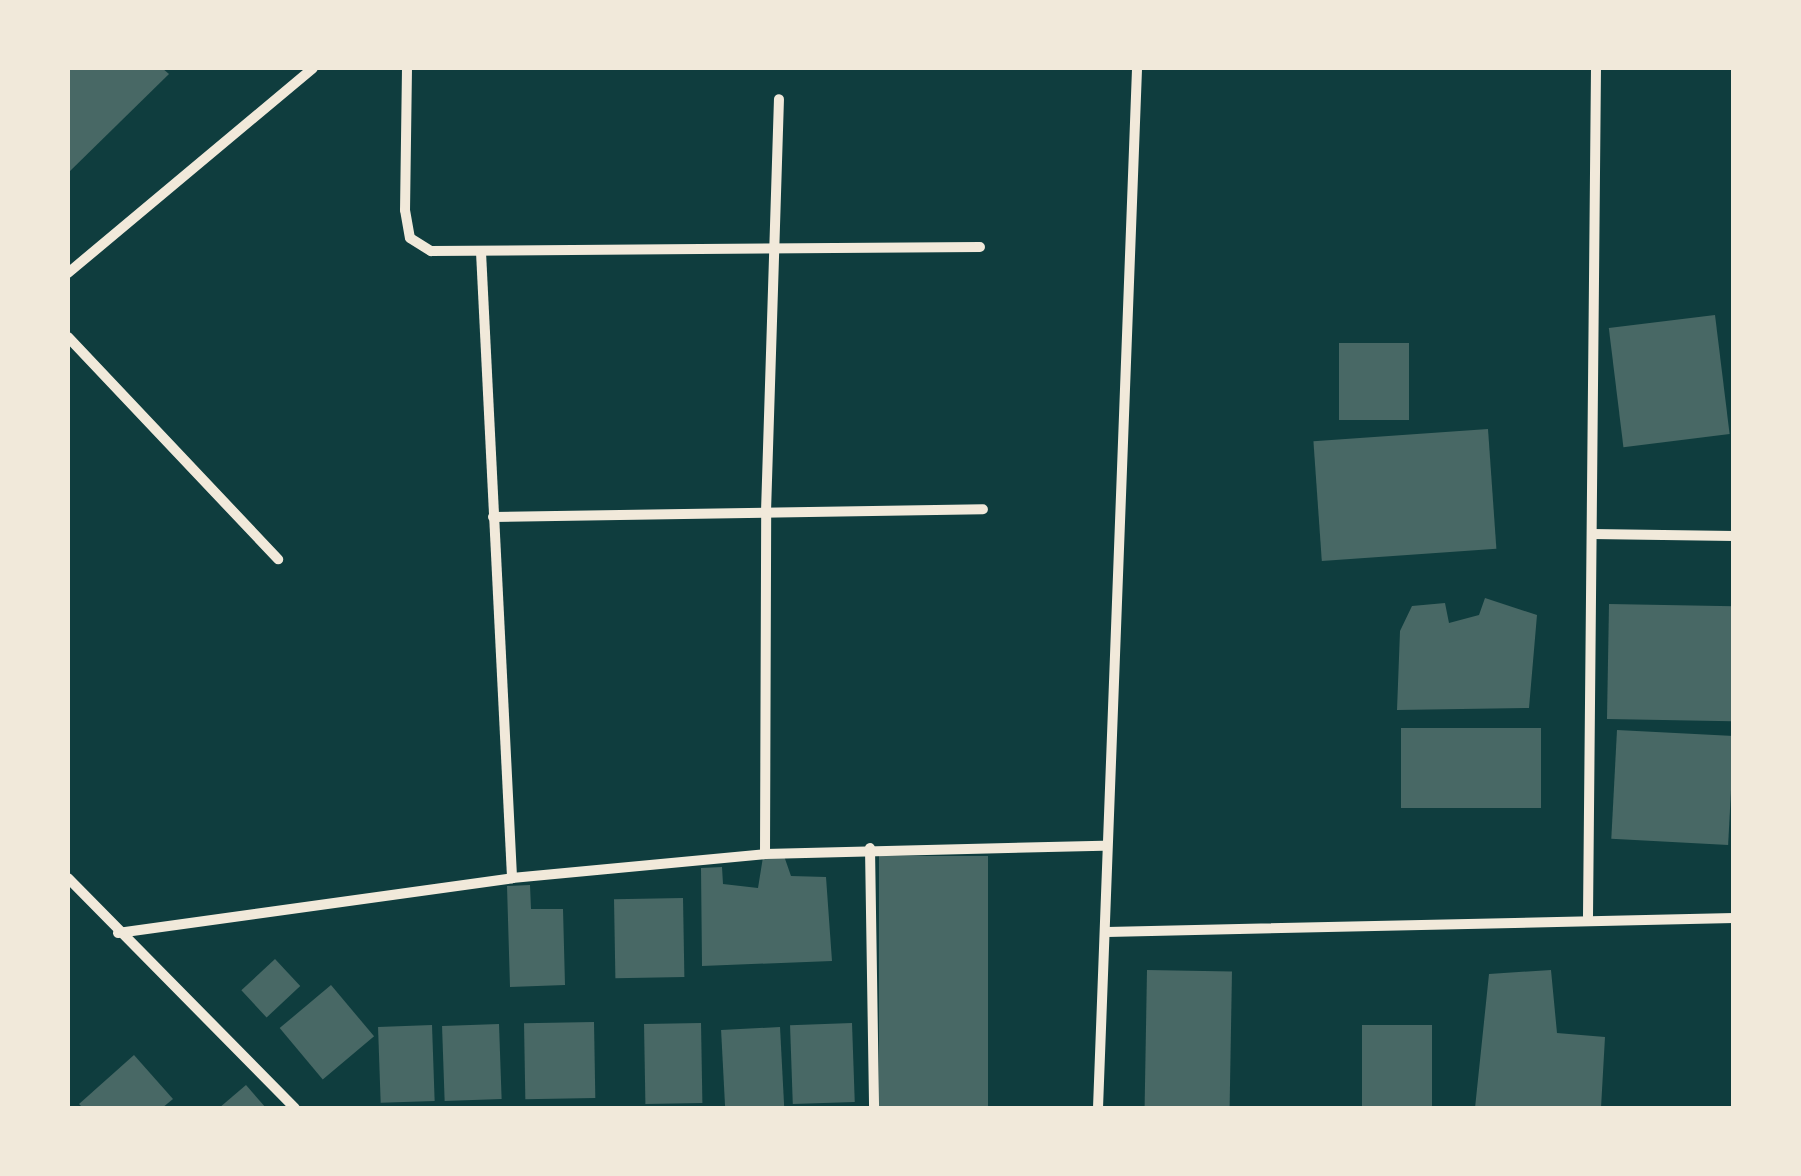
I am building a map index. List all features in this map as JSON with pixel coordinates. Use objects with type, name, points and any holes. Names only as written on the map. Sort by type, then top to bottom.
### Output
[{"type":"street","points":[[68,272],[313,68]]},
{"type":"street","points":[[406,68],[410,238],[431,251],[980,247]]},
{"type":"street","points":[[1098,1108],[1107,932],[1104,846],[1137,68]]},
{"type":"street","points":[[1588,916],[1596,68]]},
{"type":"street","points":[[766,854],[766,512],[779,99]]},
{"type":"street","points":[[481,252],[512,878]]},
{"type":"street","points":[[68,337],[278,559]]},
{"type":"street","points":[[493,516],[984,510]]},
{"type":"street","points":[[1592,534],[1734,536]]},
{"type":"street","points":[[118,933],[512,878],[766,854],[870,848],[1104,846]]},
{"type":"street","points":[[870,848],[874,1108]]},
{"type":"street","points":[[68,878],[118,933],[295,1108]]},
{"type":"street","points":[[1107,932],[1588,916],[1734,918]]},
{"type":"building","points":[[68,68],[162,68],[169,74],[68,173]]},
{"type":"building","points":[[1715,315],[1730,434],[1623,447],[1609,328]]},
{"type":"building","points":[[1339,343],[1409,343],[1409,420],[1339,420]]},
{"type":"building","points":[[1488,429],[1496,549],[1322,561],[1313,441]]},
{"type":"building","points":[[1485,598],[1537,615],[1529,708],[1397,710],[1400,631],[1412,606],[1445,603],[1449,623],[1479,615]]},
{"type":"building","points":[[1609,604],[1734,606],[1732,721],[1607,719]]},
{"type":"building","points":[[1401,728],[1541,728],[1541,808],[1401,808]]},
{"type":"building","points":[[1617,730],[1734,736],[1728,845],[1611,839]]},
{"type":"building","points":[[783,853],[791,876],[826,877],[832,961],[702,966],[701,868],[722,867],[723,884],[758,888],[763,857]]},
{"type":"building","points":[[879,856],[988,856],[988,1108],[879,1108]]},
{"type":"building","points":[[530,885],[531,909],[563,909],[565,985],[510,987],[507,886]]},
{"type":"building","points":[[683,898],[684,977],[615,978],[614,899]]},
{"type":"building","points":[[275,959],[300,986],[267,1017],[241,990]]},
{"type":"building","points":[[1147,970],[1232,971],[1230,1108],[1145,1108]]},
{"type":"building","points":[[1551,970],[1557,1033],[1605,1037],[1601,1108],[1475,1108],[1489,974]]},
{"type":"building","points":[[331,985],[374,1036],[323,1079],[280,1028]]},
{"type":"building","points":[[594,1022],[595,1098],[525,1099],[524,1023]]},
{"type":"building","points":[[701,1023],[702,1103],[645,1104],[644,1024]]},
{"type":"building","points":[[852,1023],[855,1102],[793,1104],[790,1025]]},
{"type":"building","points":[[499,1024],[502,1099],[445,1101],[442,1026]]},
{"type":"building","points":[[432,1025],[435,1101],[381,1103],[378,1027]]},
{"type":"building","points":[[1362,1025],[1432,1025],[1432,1108],[1362,1108]]},
{"type":"building","points":[[780,1027],[784,1108],[725,1108],[721,1030]]},
{"type":"building","points":[[134,1055],[173,1099],[162,1108],[83,1108],[79,1104]]},
{"type":"building","points":[[246,1085],[266,1108],[219,1108]]}]
